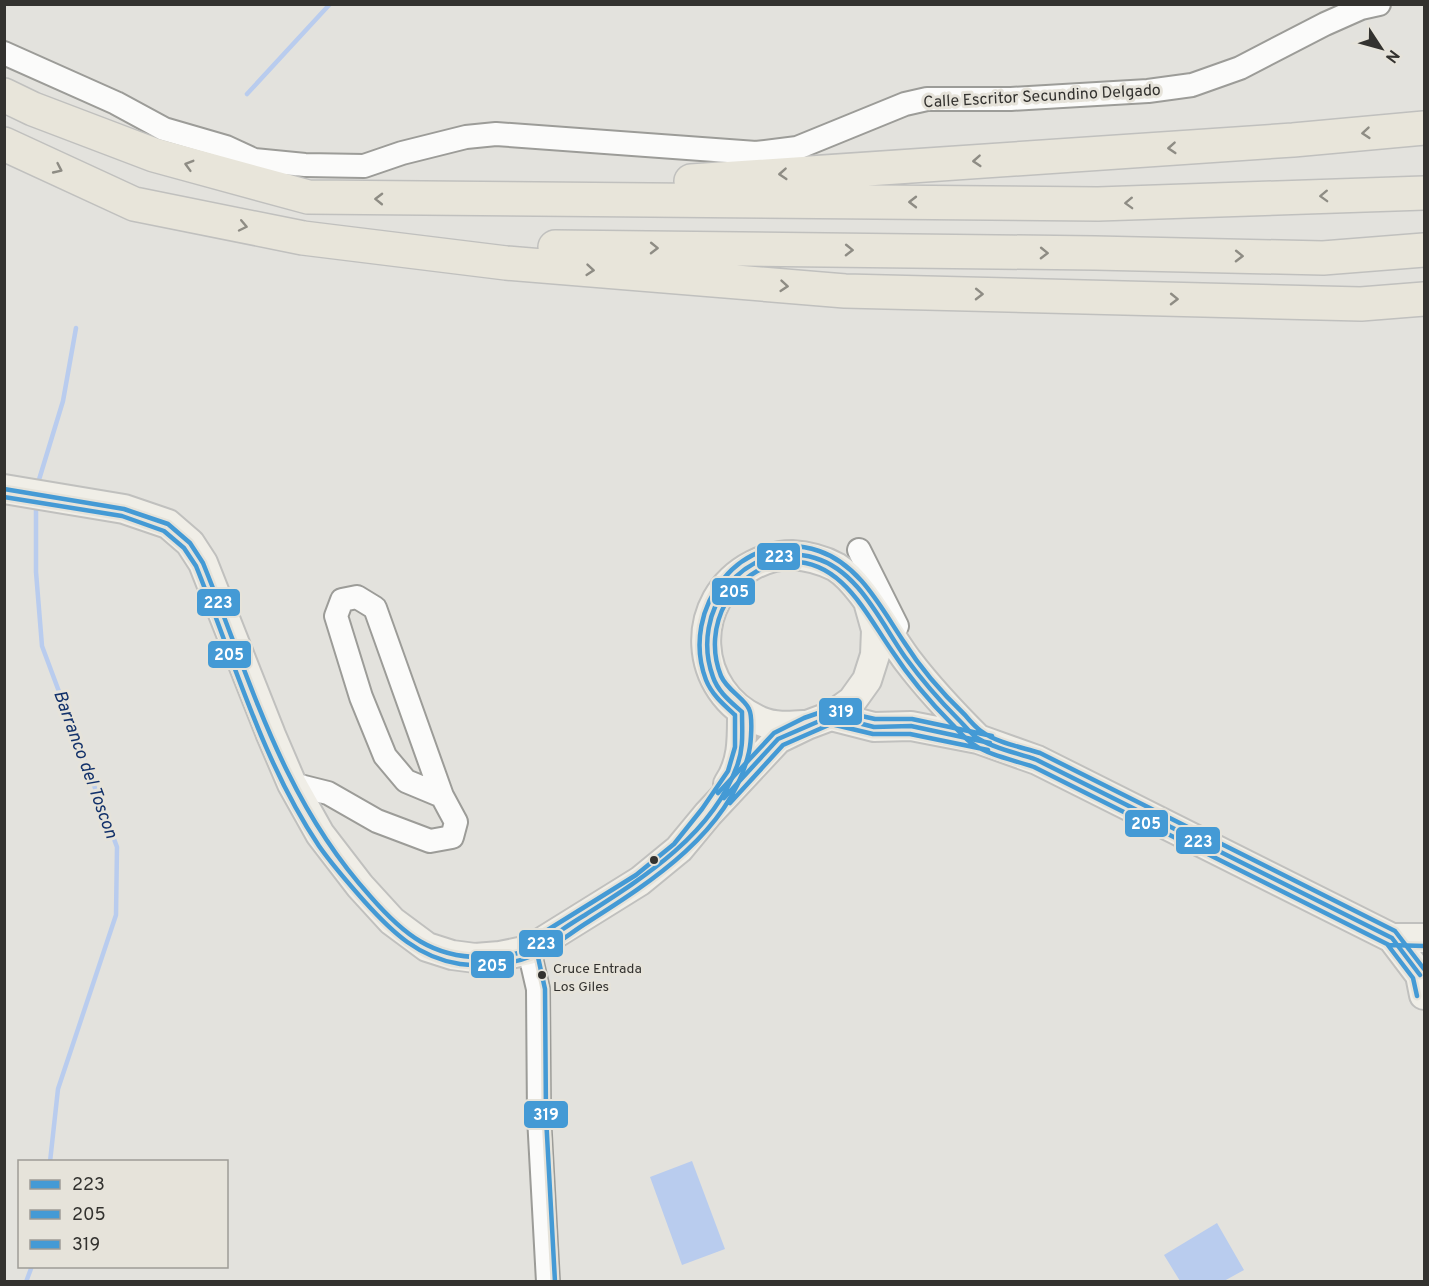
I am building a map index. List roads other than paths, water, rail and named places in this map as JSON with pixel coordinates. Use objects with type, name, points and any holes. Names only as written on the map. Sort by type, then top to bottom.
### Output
[{"type":"highway","points":[[4,95],[33,109],[154,155],[308,197],[1098,204],[1425,193]]},
{"type":"highway","points":[[438,198],[1281,141],[1425,128]]},
{"type":"highway","points":[[4,144],[134,204],[303,238],[506,263],[845,291],[1361,304],[1425,299]]},
{"type":"highway","points":[[364,245],[1095,253],[1323,258],[1425,250]]},
{"type":"main road","points":[[4,489],[124,509],[168,524],[190,543],[207,572],[292,784],[321,834],[360,886],[392,921],[427,947],[452,955],[475,958],[529,950],[640,881],[679,849],[708,814],[778,739],[819,720],[852,701],[867,680],[875,655],[876,630],[862,595]]},
{"type":"main road","points":[[978,739],[936,697],[907,661],[862,595],[836,568],[814,558],[790,555],[766,559],[740,572],[720,593],[708,620],[705,650],[713,678],[726,697],[742,712],[761,721],[781,726],[819,720],[874,727],[911,726],[978,739],[1037,760],[1392,938],[1423,976]]},
{"type":"main road","points":[[708,814],[735,774],[742,748],[742,712]]},
{"type":"main road","points":[[1392,938],[1425,938]]},
{"type":"street","name":"Calle Escritor Secundino Delgado","points":[[4,53],[116,103],[164,129],[226,147],[255,160],[305,165],[364,166],[423,147],[466,137],[495,134],[756,153],[797,148],[905,104],[927,99],[1011,99],[1148,91],[1192,85],[1239,68],[1352,12],[1379,4]]},
{"type":"street","points":[[862,595],[859,550],[924,681]]},
{"type":"street","points":[[292,784],[328,793],[377,822],[430,841],[452,837],[456,822],[442,796],[375,608],[357,597],[342,600],[336,616],[361,698],[385,756],[406,781],[442,796]]},
{"type":"street","points":[[529,950],[538,989],[539,1117],[548,1281]]},
{"type":"water","points":[[692,1161],[725,1249],[682,1265],[650,1177]]},
{"type":"water","points":[[1217,1223],[1244,1270],[1224,1281],[1180,1281],[1164,1255]]},
{"type":"waterway","name":"Barranco del Toscon","points":[[247,94],[330,4]]},
{"type":"waterway","name":"Barranco del Toscon","points":[[38,483],[63,401],[76,328]]},
{"type":"waterway","name":"Barranco del Toscon","points":[[36,505],[36,572],[42,646],[117,847],[116,915],[58,1089],[50,1160]]},
{"type":"waterway","name":"Barranco del Toscon","points":[[26,1282],[31,1268]]},
{"type":"place","name":"Cruce Entrada Los Giles","points":[[542,975]]}]
